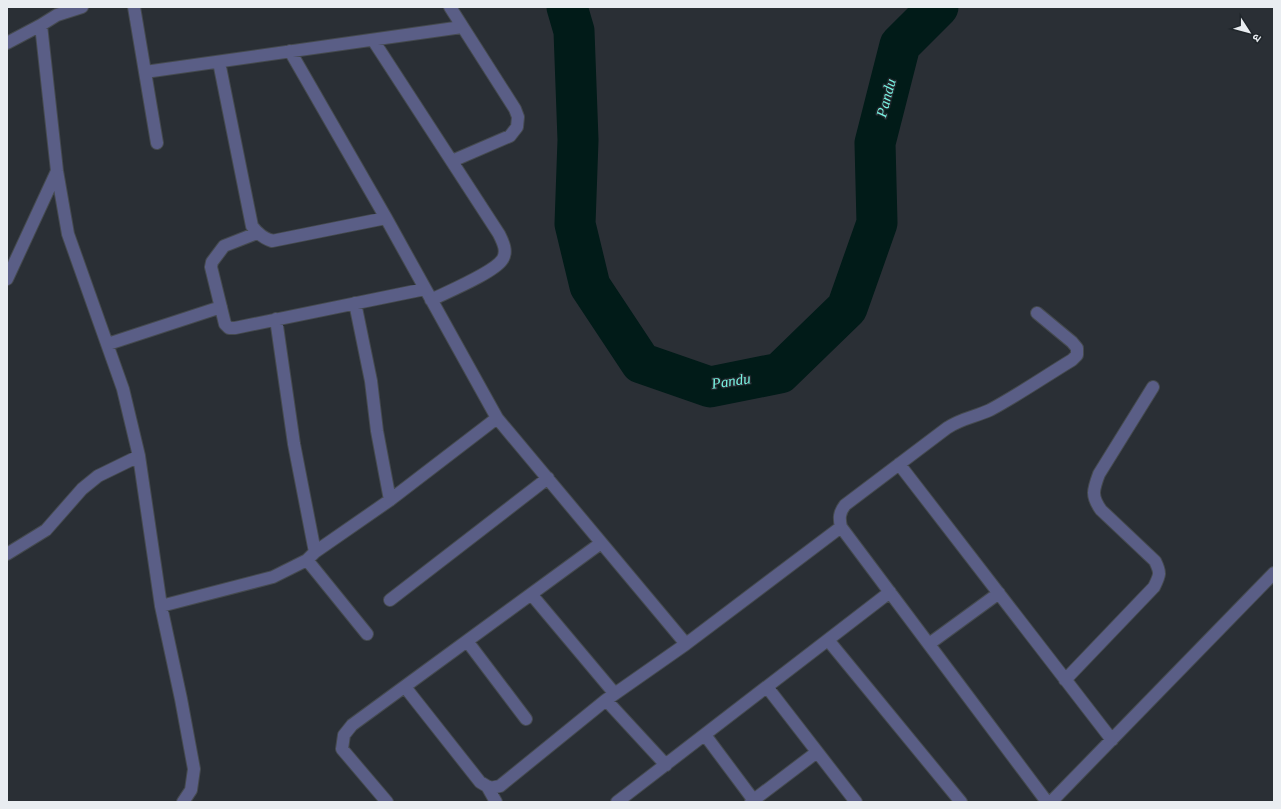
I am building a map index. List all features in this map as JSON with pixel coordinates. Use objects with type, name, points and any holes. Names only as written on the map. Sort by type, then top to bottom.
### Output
[{"type":"street","points":[[7,43],[57,15],[82,7]]},
{"type":"street","points":[[134,7],[157,143]]},
{"type":"street","points":[[450,7],[515,108],[518,117],[517,127],[510,136],[452,161]]},
{"type":"street","points":[[41,25],[57,171],[68,234],[123,389],[139,456],[161,606],[182,699],[194,769],[191,790],[183,802]]},
{"type":"street","points":[[145,72],[462,27]]},
{"type":"street","points":[[373,40],[500,234],[505,246],[503,260],[492,270],[431,300]]},
{"type":"street","points":[[290,51],[386,218],[497,418],[686,644]]},
{"type":"street","points":[[219,62],[252,226],[257,233],[263,238],[272,241],[386,218]]},
{"type":"street","points":[[7,279],[57,171]]},
{"type":"street","points":[[257,233],[224,246],[212,262],[211,268],[225,324],[229,328],[425,289]]},
{"type":"street","points":[[355,303],[371,381],[377,431],[390,500]]},
{"type":"street","points":[[108,344],[221,307]]},
{"type":"street","points":[[1038,313],[1072,342],[1077,348],[1077,355],[1072,360],[996,407],[976,416],[958,421],[947,428],[845,505],[840,511],[841,527],[1048,802]]},
{"type":"street","points":[[276,319],[311,556],[367,634]]},
{"type":"street","points":[[1065,680],[1154,587],[1159,578],[1160,570],[1155,561],[1102,510],[1095,501],[1093,488],[1099,474],[1153,387]]},
{"type":"street","points":[[161,606],[273,577],[311,556],[390,500],[497,418]]},
{"type":"street","points":[[7,554],[46,530],[82,489],[98,476],[139,456]]},
{"type":"street","points":[[899,464],[1112,740]]},
{"type":"street","points":[[390,600],[548,478]]},
{"type":"street","points":[[405,687],[480,782],[490,788],[500,786],[610,697],[686,644],[841,527]]},
{"type":"street","points":[[386,802],[342,749],[344,735],[352,725],[601,543]]},
{"type":"street","points":[[1051,802],[1274,573]]},
{"type":"street","points":[[617,802],[890,592]]},
{"type":"street","points":[[531,594],[610,697],[666,765]]},
{"type":"street","points":[[929,644],[999,594]]},
{"type":"street","points":[[828,640],[961,802]]},
{"type":"street","points":[[467,641],[526,720]]},
{"type":"street","points":[[767,687],[856,802]]},
{"type":"street","points":[[704,734],[753,801],[816,752]]},
{"type":"street","points":[[487,786],[496,802]]},
{"type":"waterway","name":"Pandu","points":[[567,7],[574,31],[578,140],[575,224],[590,286],[641,363],[710,387],[780,373],[847,308],[877,223],[875,143],[900,45],[938,7]]}]
